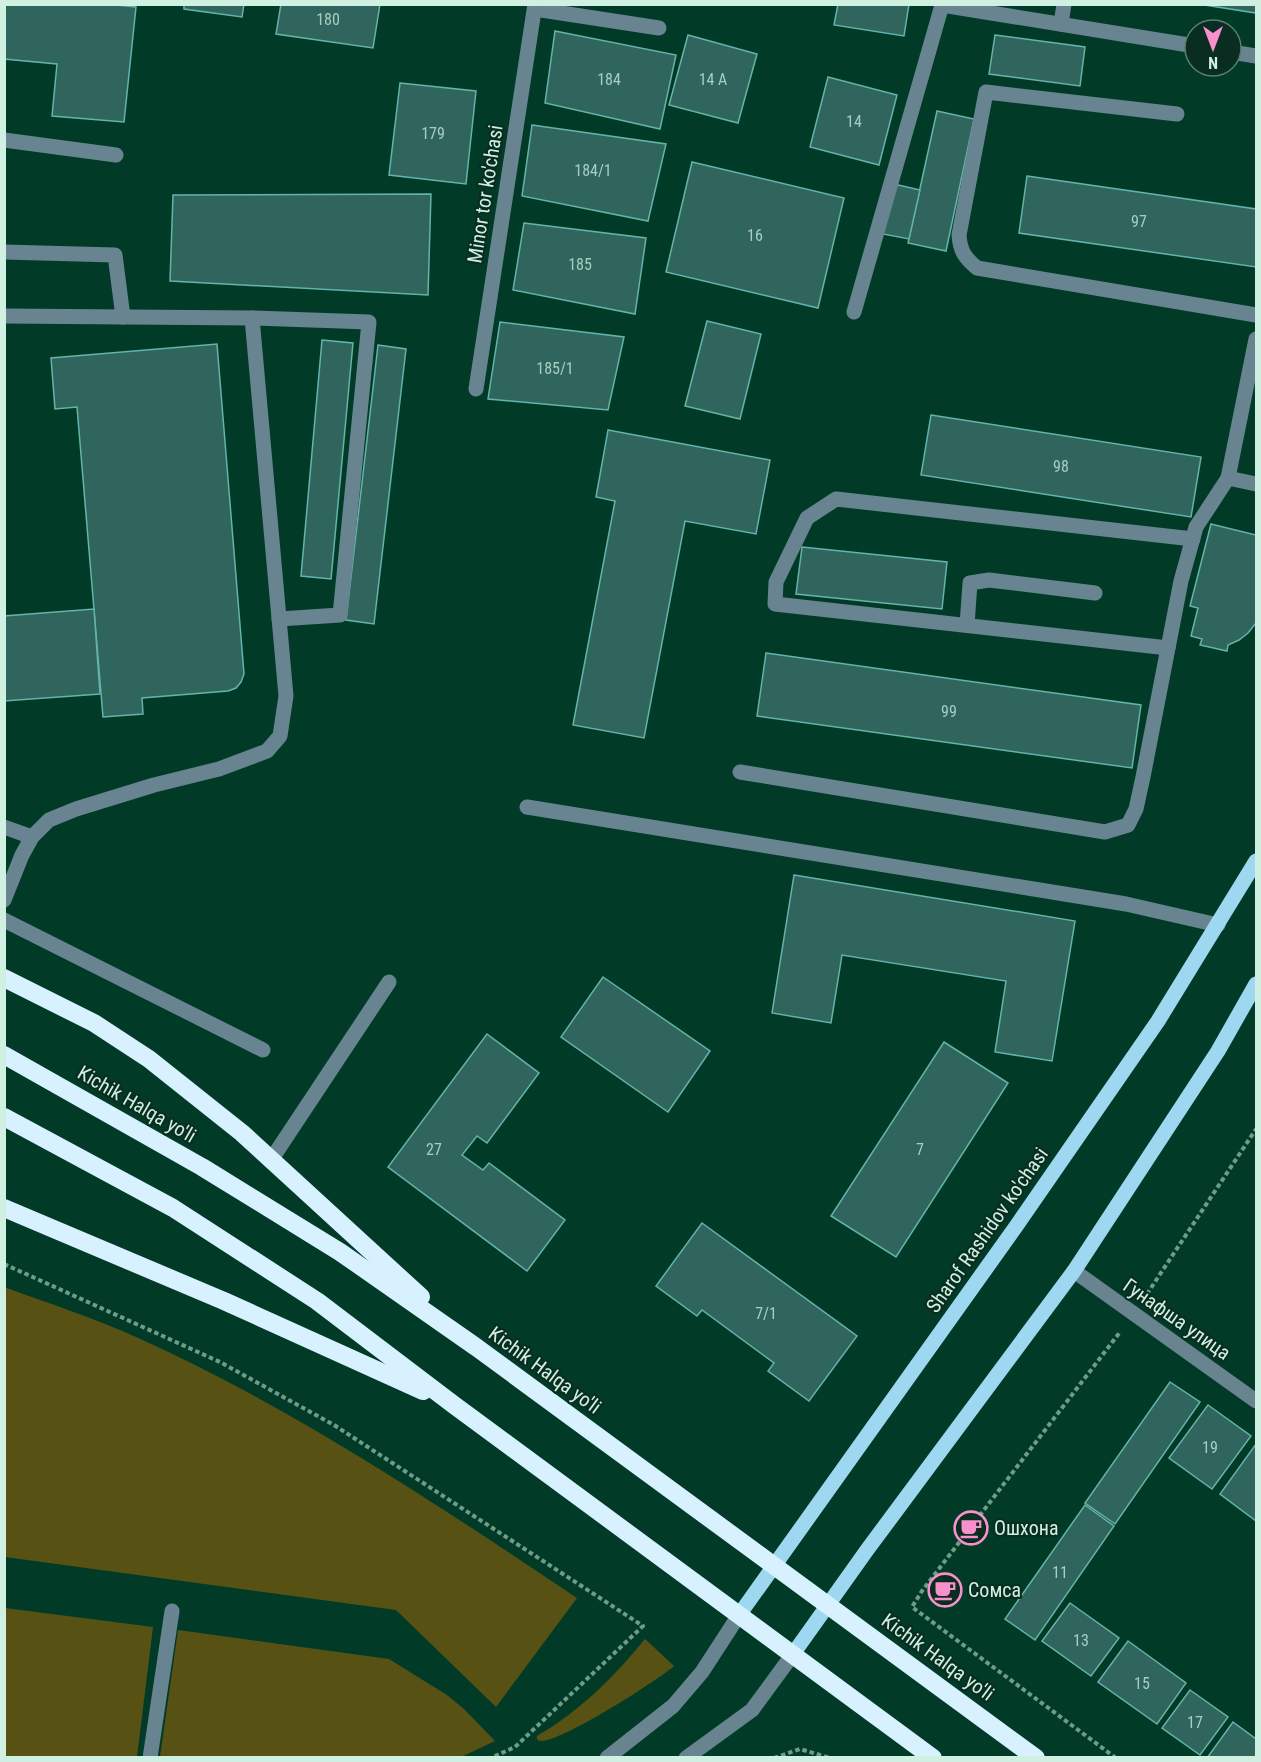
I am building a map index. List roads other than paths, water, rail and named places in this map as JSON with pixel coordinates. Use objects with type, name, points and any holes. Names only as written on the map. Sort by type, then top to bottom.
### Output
[{"type":"highway","points":[[4,978],[94,1023],[148,1059],[242,1133],[476,1347]]},
{"type":"highway","name":"Kichik Halqa yo'li","points":[[4,1055],[202,1167],[340,1252],[476,1347],[1036,1758]]},
{"type":"highway","points":[[4,1117],[173,1208],[317,1301],[454,1405],[933,1758]]},
{"type":"highway","points":[[4,1208],[224,1301],[454,1405]]},
{"type":"main road","name":"Sharof Rashidov ko'chasi","points":[[739,1615],[1024,1215],[1158,1021],[1257,861]]},
{"type":"main road","points":[[793,1654],[1074,1271],[1218,1051],[1257,984]]},
{"type":"street","points":[[1061,24],[1064,4]]},
{"type":"street","points":[[854,312],[942,5],[1183,44]]},
{"type":"street","points":[[535,7],[659,28]]},
{"type":"street","name":"Minor tor ko'chasi","points":[[476,390],[535,7]]},
{"type":"street","points":[[1177,114],[986,92],[959,236],[960,250],[977,268],[1257,315]]},
{"type":"street","points":[[4,140],[116,155]]},
{"type":"street","points":[[4,252],[115,255],[123,317]]},
{"type":"street","points":[[4,316],[252,318],[369,322],[340,615],[279,620]]},
{"type":"street","points":[[4,900],[22,855],[32,837],[50,820],[76,808],[219,769],[267,752],[280,736],[286,696],[252,318]]},
{"type":"street","points":[[740,772],[1105,832],[1128,825],[1136,809],[1180,581],[1196,527],[1228,478],[1257,339]]},
{"type":"street","points":[[1228,478],[1257,484]]},
{"type":"street","points":[[1168,648],[775,604],[776,582],[807,518],[836,499],[1193,539]]},
{"type":"street","points":[[967,625],[970,583],[989,580],[1095,593]]},
{"type":"street","points":[[527,807],[1126,904],[1218,925]]},
{"type":"street","points":[[4,827],[32,837]]},
{"type":"street","points":[[4,920],[263,1050]]},
{"type":"street","points":[[271,1160],[389,982]]},
{"type":"street","name":"Гунафша улица","points":[[1074,1271],[1257,1401]]},
{"type":"street","points":[[150,1758],[172,1611]]},
{"type":"street","points":[[607,1758],[673,1706],[702,1672],[739,1615]]},
{"type":"street","points":[[686,1758],[752,1710],[793,1654]]},
{"type":"place","name":"Ошхона","points":[[971,1528]]},
{"type":"place","name":"Сомса","points":[[945,1590]]}]
